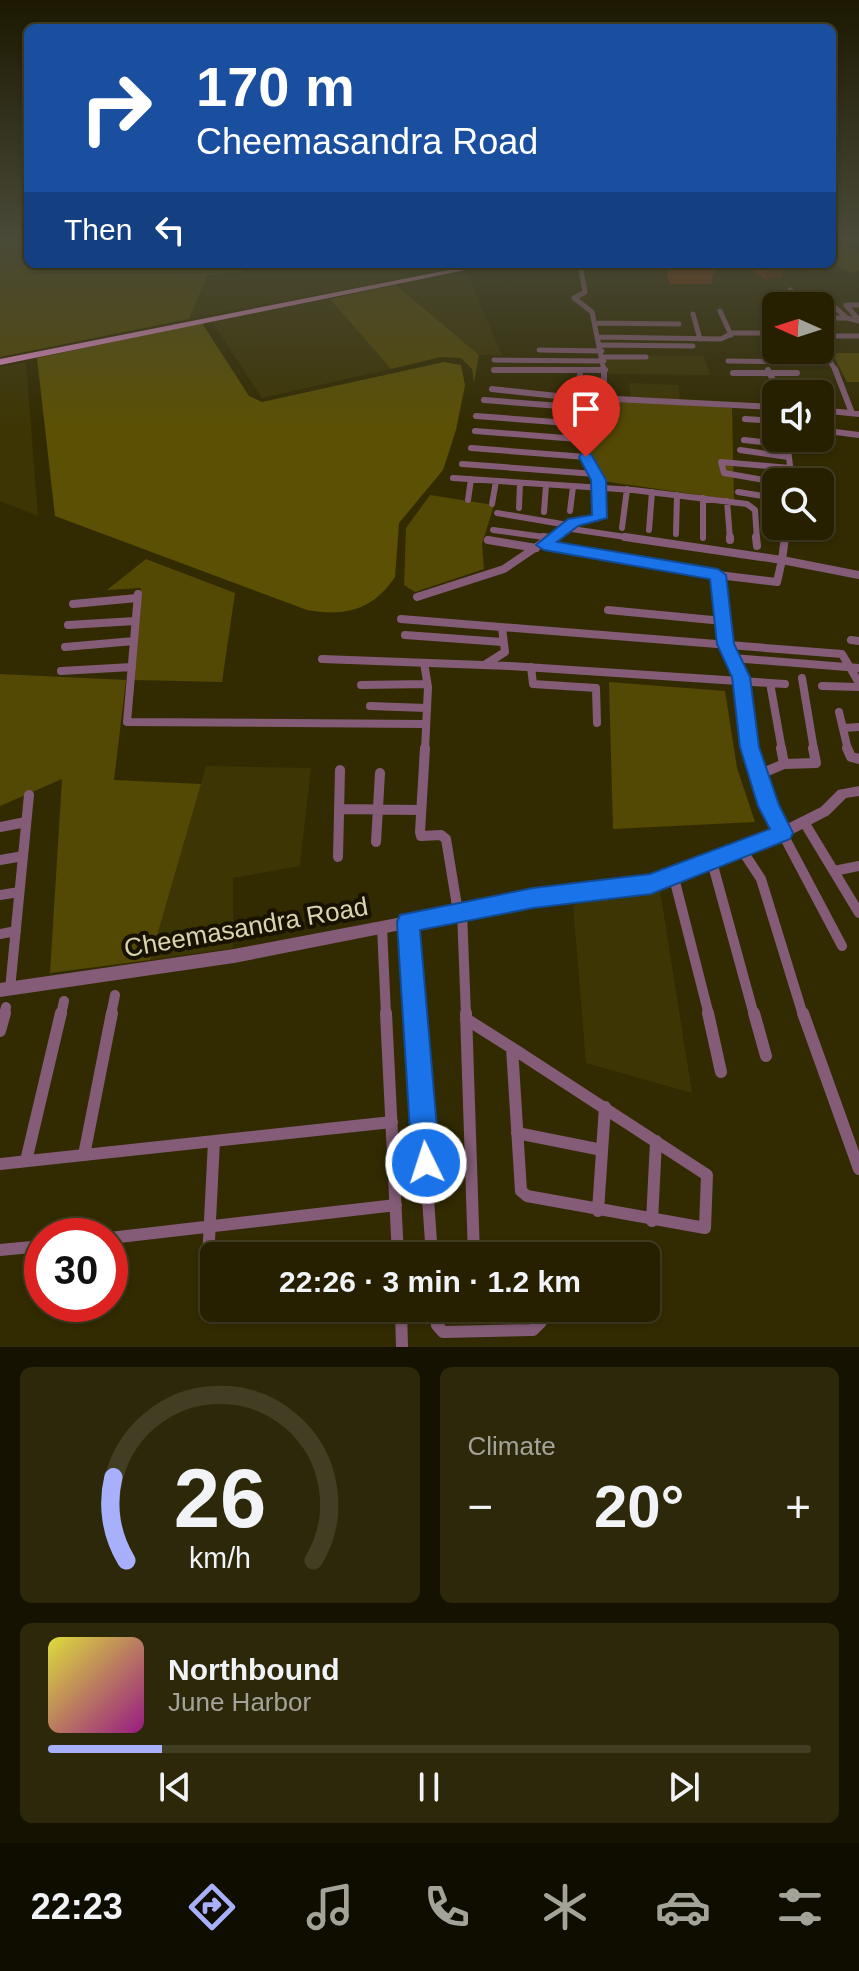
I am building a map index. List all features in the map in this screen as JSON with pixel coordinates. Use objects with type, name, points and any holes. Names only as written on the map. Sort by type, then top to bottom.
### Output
[{"type":"main road","points":[[0,361],[302,300]]},
{"type":"main road","points":[[0,361],[309,300]]},
{"type":"street","points":[[577,300],[590,308],[596,323],[605,370],[604,398]]},
{"type":"street","points":[[858,318],[846,305],[859,305]]},
{"type":"street","points":[[834,307],[847,318]]},
{"type":"street","points":[[720,311],[731,335]]},
{"type":"street","points":[[693,314],[700,339]]},
{"type":"street","points":[[834,318],[858,318]]},
{"type":"street","points":[[596,323],[679,324]]},
{"type":"street","points":[[599,337],[728,339],[731,335],[762,334]]},
{"type":"street","points":[[835,336],[859,336]]},
{"type":"street","points":[[494,360],[693,346]]},
{"type":"street","points":[[539,350],[646,357]]},
{"type":"street","points":[[728,361],[762,362]]},
{"type":"street","points":[[765,364],[773,380]]},
{"type":"street","points":[[831,364],[856,414],[834,412]]},
{"type":"street","points":[[494,370],[605,370]]},
{"type":"street","points":[[733,373],[797,373]]},
{"type":"street","points":[[746,373],[750,381]]},
{"type":"street","points":[[577,396],[580,375]]},
{"type":"street","points":[[492,389],[557,396],[762,406]]},
{"type":"street","points":[[417,597],[504,569],[567,527],[599,518],[600,489],[595,474],[557,396]]},
{"type":"street","points":[[484,400],[560,406]]},
{"type":"street","points":[[476,416],[568,423]]},
{"type":"street","points":[[745,419],[762,420]]},
{"type":"street","points":[[475,431],[577,439]]},
{"type":"street","points":[[834,432],[859,435]]},
{"type":"street","points":[[744,440],[762,442]]},
{"type":"street","points":[[471,448],[586,457]]},
{"type":"street","points":[[740,450],[788,457]]},
{"type":"street","points":[[762,480],[724,473],[721,462],[790,468],[787,452]]},
{"type":"street","points":[[462,464],[595,474]]},
{"type":"street","points":[[453,478],[627,489],[747,504],[755,510],[757,546]]},
{"type":"street","points":[[468,500],[471,479]]},
{"type":"street","points":[[492,504],[496,481]]},
{"type":"street","points":[[519,508],[520,483]]},
{"type":"street","points":[[544,512],[546,485]]},
{"type":"street","points":[[570,511],[573,487]]},
{"type":"street","points":[[622,528],[627,489]]},
{"type":"street","points":[[649,530],[652,492]]},
{"type":"street","points":[[738,492],[762,496]]},
{"type":"street","points":[[676,534],[677,495]]},
{"type":"street","points":[[703,498],[703,538]]},
{"type":"street","points":[[727,501],[730,540]]},
{"type":"street","points":[[497,513],[859,575]]},
{"type":"street","points":[[493,530],[551,538]]},
{"type":"street","points":[[488,540],[777,582],[784,540]]},
{"type":"street","points":[[718,575],[726,644],[741,680],[746,729],[758,775],[782,833],[842,946]]},
{"type":"street","points":[[73,604],[138,596],[127,722],[424,724]]},
{"type":"street","points":[[608,610],[723,621]]},
{"type":"street","points":[[401,619],[842,654],[855,668],[859,685],[822,686]]},
{"type":"street","points":[[68,625],[135,621]]},
{"type":"street","points":[[485,665],[504,654],[502,628]]},
{"type":"street","points":[[405,635],[502,642]]},
{"type":"street","points":[[65,647],[134,641]]},
{"type":"street","points":[[733,658],[855,668]]},
{"type":"street","points":[[322,659],[531,667],[785,684]]},
{"type":"street","points":[[424,663],[427,684],[421,836],[441,835],[446,839],[460,912],[472,1242]]},
{"type":"street","points":[[61,671],[132,667]]},
{"type":"street","points":[[531,667],[533,684],[596,688],[597,723]]},
{"type":"street","points":[[758,775],[784,764],[816,763],[802,678]]},
{"type":"street","points":[[770,683],[784,764]]},
{"type":"street","points":[[361,685],[427,684]]},
{"type":"street","points":[[370,706],[426,708]]},
{"type":"street","points":[[839,712],[851,757],[859,759]]},
{"type":"street","points":[[843,728],[859,727]]},
{"type":"street","points":[[338,857],[340,770]]},
{"type":"street","points":[[376,842],[380,773]]},
{"type":"street","name":"Cheemasandra Road","points":[[5,989],[234,956],[460,912],[674,878],[804,822],[825,811],[842,794],[858,793]]},
{"type":"street","points":[[5,989],[16,931],[29,795]]},
{"type":"street","points":[[339,809],[420,810]]},
{"type":"street","points":[[0,827],[26,822]]},
{"type":"street","points":[[804,822],[858,911]]},
{"type":"street","points":[[742,850],[761,879],[804,1017],[859,1169]]},
{"type":"street","points":[[0,860],[23,856]]},
{"type":"street","points":[[712,862],[766,1056]]},
{"type":"street","points":[[834,871],[859,866]]},
{"type":"street","points":[[674,878],[695,949],[721,1072]]},
{"type":"street","points":[[0,895],[19,892]]},
{"type":"street","points":[[408,922],[431,1242]]},
{"type":"street","points":[[382,927],[397,1242]]},
{"type":"street","points":[[0,934],[16,931]]},
{"type":"street","points":[[84,1155],[115,995]]},
{"type":"street","points":[[26,1161],[64,1001]]},
{"type":"street","points":[[0,1031],[6,1007]]},
{"type":"street","points":[[466,1019],[512,1048],[605,1107],[707,1175],[708,1223],[705,1228],[598,1211],[527,1196],[521,1191],[512,1048]]},
{"type":"street","points":[[598,1211],[605,1107]]},
{"type":"street","points":[[0,1164],[392,1122]]},
{"type":"street","points":[[517,1133],[602,1150]]},
{"type":"street","points":[[209,1242],[214,1141]]},
{"type":"street","points":[[652,1221],[656,1141]]},
{"type":"street","points":[[128,1236],[396,1205]]},
{"type":"street","points":[[0,1250],[24,1248]]},
{"type":"street","points":[[401,1322],[402,1347]]},
{"type":"street","points":[[437,1322],[443,1332],[533,1330],[541,1322]]},
{"type":"shaded area","points":[[0,300],[197,300],[189,319],[0,357]]},
{"type":"shaded area","points":[[197,300],[288,300],[189,319]]},
{"type":"shaded area","points":[[331,300],[391,369],[262,398],[212,322]]},
{"type":"shaded area","points":[[331,300],[414,300],[479,355],[474,383],[472,369],[461,358],[441,357],[391,369]]},
{"type":"shaded area","points":[[414,300],[478,300],[502,355],[479,355]]},
{"type":"shaded area","points":[[202,323],[249,396],[262,402],[444,362],[461,365],[465,385],[456,430],[443,470],[399,523],[395,577],[368,604],[346,611],[307,610],[55,516],[37,358]]},
{"type":"shaded area","points":[[834,353],[859,353],[859,382],[847,382]]},
{"type":"shaded area","points":[[605,355],[703,356],[711,375],[608,374]]},
{"type":"shaded area","points":[[26,362],[38,516],[0,501],[0,367]]},
{"type":"shaded area","points":[[629,383],[678,385],[680,401],[631,399]]},
{"type":"shaded area","points":[[558,396],[732,408],[734,500],[602,481]]},
{"type":"shaded area","points":[[430,495],[494,505],[482,544],[484,569],[415,592],[404,585],[406,528]]},
{"type":"shaded area","points":[[146,559],[235,593],[222,682],[134,680],[141,588],[107,590]]},
{"type":"shaded area","points":[[0,674],[126,680],[114,780],[201,784],[150,960],[50,973],[62,779],[0,806]]},
{"type":"shaded area","points":[[609,682],[725,691],[737,768],[755,822],[613,829]]},
{"type":"shaded area","points":[[206,766],[311,768],[300,866],[233,878],[233,948],[150,960]]},
{"type":"shaded area","points":[[660,890],[692,1093],[586,1063],[573,905]]},
{"type":"route","points":[[426,1163],[408,922],[533,898],[651,884],[674,878],[782,833],[768,806],[749,747],[741,677],[726,644],[718,575],[710,571],[544,545],[573,522],[595,522],[599,518],[599,480],[586,457]]}]
